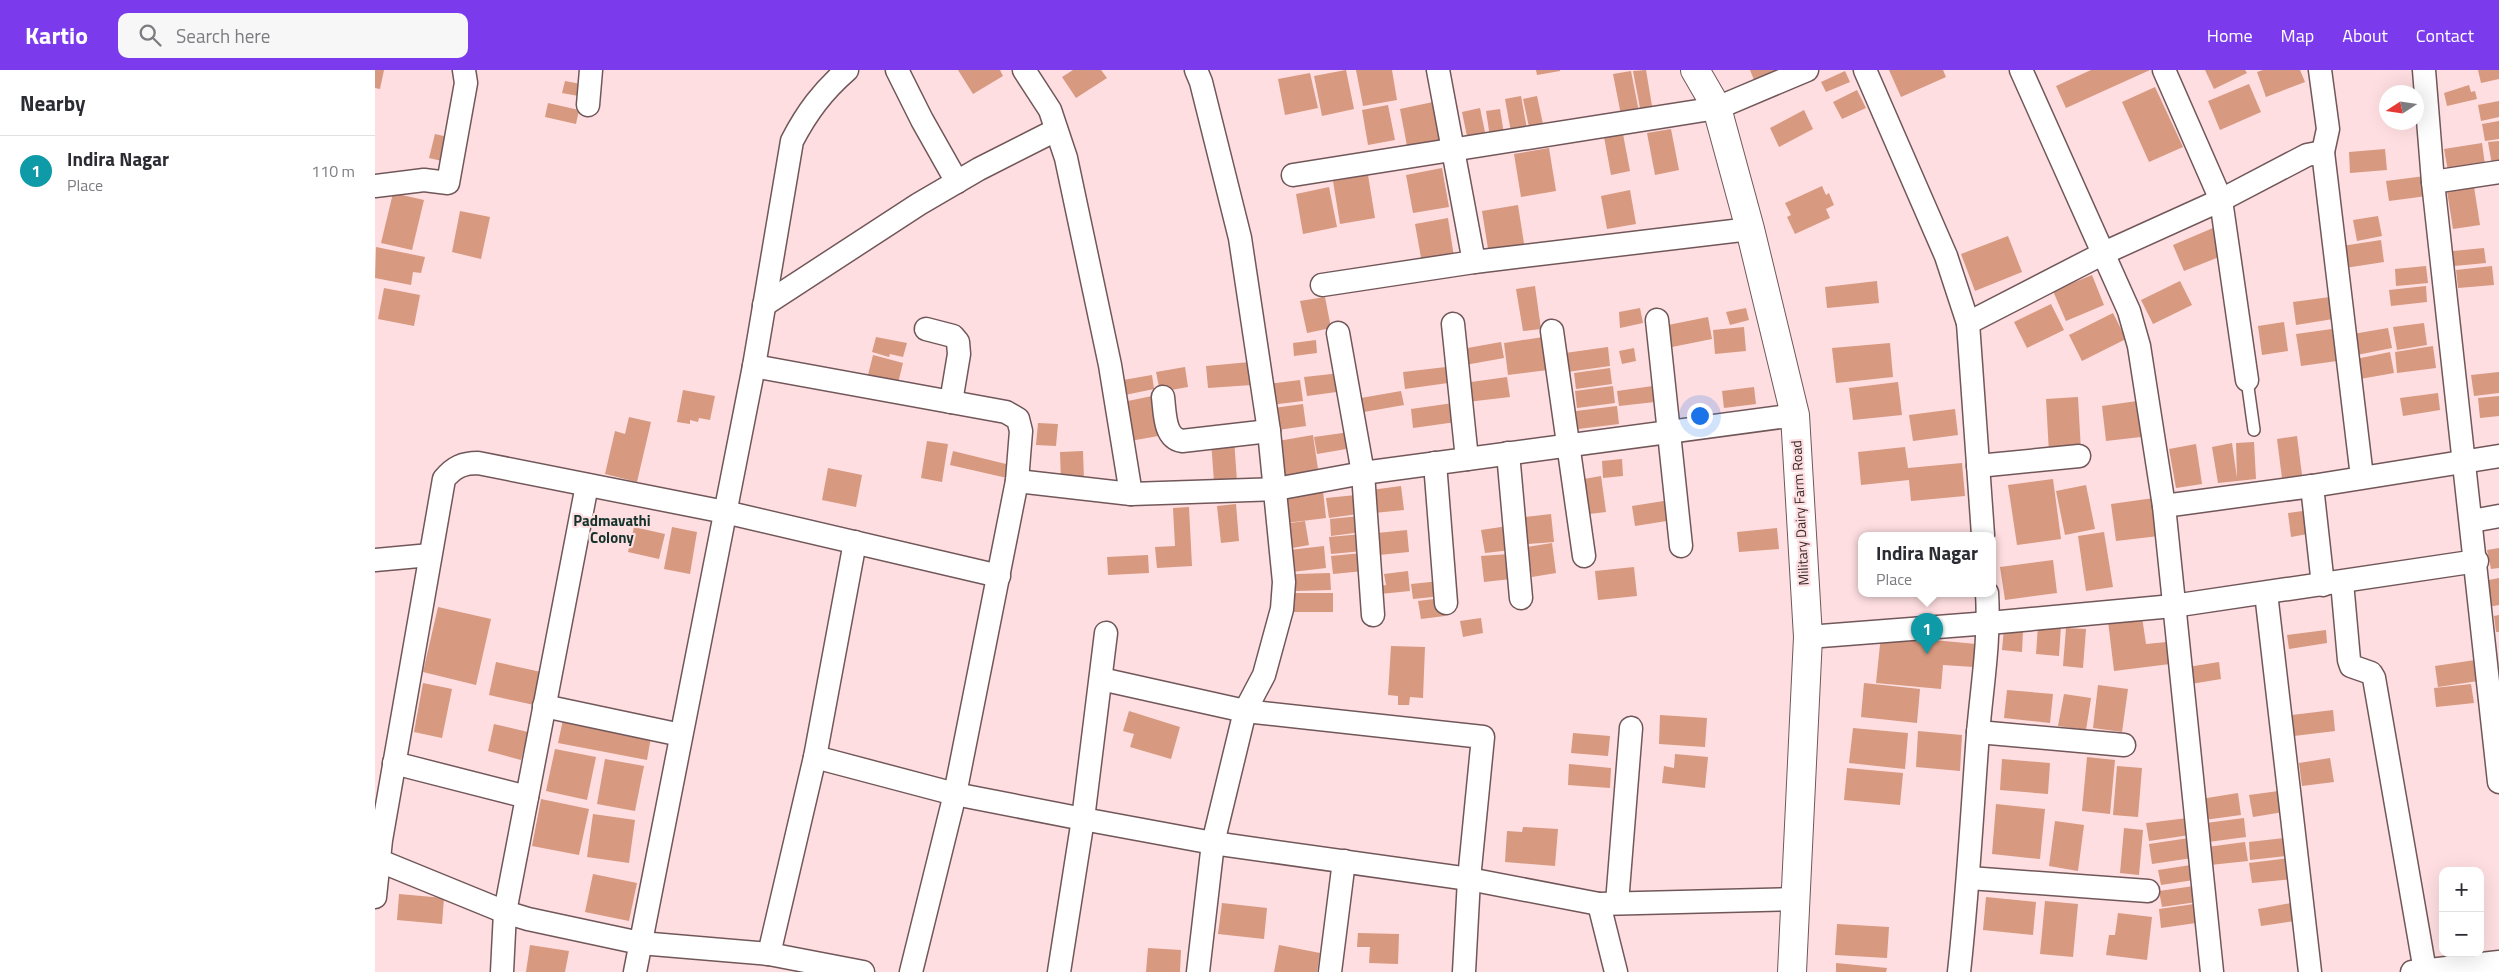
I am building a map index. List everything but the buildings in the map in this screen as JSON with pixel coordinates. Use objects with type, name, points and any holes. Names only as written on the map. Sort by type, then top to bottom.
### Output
[{"type":"main road","name":"Military Dairy Farm Road","points":[[1695,70],[1717,108],[1750,229],[1795,415],[1808,637],[1797,899],[1792,972]]},
{"type":"street","points":[[375,186],[424,180],[448,183],[466,83],[465,70]]},
{"type":"street","points":[[588,105],[591,70]]},
{"type":"street","points":[[635,972],[754,366],[792,141],[805,114],[826,88],[847,70]]},
{"type":"street","points":[[897,70],[922,120],[957,182]]},
{"type":"street","points":[[1024,70],[1050,110],[1066,158],[1110,365],[1131,494]]},
{"type":"street","points":[[1196,70],[1216,140],[1240,238],[1269,431],[1284,582],[1283,609],[1264,675],[1245,711],[1213,843],[1198,972]]},
{"type":"street","points":[[1438,70],[1474,262]]},
{"type":"street","points":[[1293,174],[1717,108],[1807,70]]},
{"type":"street","points":[[1865,70],[1946,256],[1968,322],[1983,532]]},
{"type":"street","points":[[2021,70],[2129,311],[2139,346],[2164,506],[2211,972]]},
{"type":"street","points":[[2164,70],[2221,200],[2247,380]]},
{"type":"street","points":[[2320,70],[2328,129],[2323,152],[2362,477]]},
{"type":"street","points":[[2424,70],[2433,182],[2477,561],[2499,782]]},
{"type":"street","points":[[764,305],[957,182],[1056,130]]},
{"type":"street","points":[[1968,322],[2104,253],[2221,200],[2307,155],[2323,152]]},
{"type":"street","points":[[2433,182],[2499,172]]},
{"type":"street","points":[[1322,285],[1474,262],[1750,229]]},
{"type":"street","points":[[1657,320],[1681,546]]},
{"type":"street","points":[[1453,324],[1467,459]]},
{"type":"street","points":[[926,329],[953,336],[959,342],[959,354],[951,402]]},
{"type":"street","points":[[1552,331],[1584,556]]},
{"type":"street","points":[[1338,333],[1363,473],[1373,615]]},
{"type":"street","points":[[754,366],[1006,412],[1018,420],[1021,431],[1017,482],[955,794],[911,972]]},
{"type":"street","points":[[1163,398],[1169,434],[1174,440],[1182,441],[1269,431]]},
{"type":"street","points":[[1017,482],[1131,494],[1276,489],[1363,473],[1795,415]]},
{"type":"street","points":[[1509,453],[1521,598]]},
{"type":"street","points":[[1978,466],[2079,456]]},
{"type":"street","points":[[2164,506],[2312,486],[2499,456]]},
{"type":"street","points":[[375,897],[378,846],[430,555],[444,479],[452,468],[467,463],[478,463],[725,512],[999,576]]},
{"type":"street","points":[[1435,463],[1446,603]]},
{"type":"street","points":[[502,972],[505,912],[587,485]]},
{"type":"street","points":[[2312,486],[2349,660],[2351,666],[2371,673],[2374,678],[2419,971],[2499,962]]},
{"type":"street","points":[[2472,520],[2499,516]]},
{"type":"street","points":[[769,954],[815,756],[855,542]]},
{"type":"street","points":[[375,560],[430,555]]},
{"type":"street","points":[[1808,637],[1989,624],[2173,606],[2477,561]]},
{"type":"street","points":[[2266,593],[2310,972]]},
{"type":"street","points":[[1959,972],[1969,878],[1978,732],[1989,624],[1987,597]]},
{"type":"street","points":[[1059,972],[1083,819],[1106,633]]},
{"type":"street","points":[[1101,679],[1245,711],[1483,738],[1469,880],[1464,972]]},
{"type":"street","points":[[545,706],[681,735]]},
{"type":"street","points":[[1617,972],[1608,903],[1631,728]]},
{"type":"street","points":[[1978,732],[2124,745]]},
{"type":"street","points":[[815,756],[955,794],[1083,819],[1213,843],[1345,861],[1608,903],[1797,899]]},
{"type":"street","points":[[394,764],[527,797]]},
{"type":"street","points":[[378,846],[505,912],[640,943],[769,954],[863,972]]},
{"type":"street","points":[[1330,972],[1345,861]]},
{"type":"street","points":[[1969,878],[2148,891]]},
{"type":"lane","points":[[2247,380],[2254,430]]},
{"type":"place","name":"Indira Nagar","points":[[1927,654]]},
{"type":"district","name":"Padmavathi Colony","points":[[612,530]]}]
